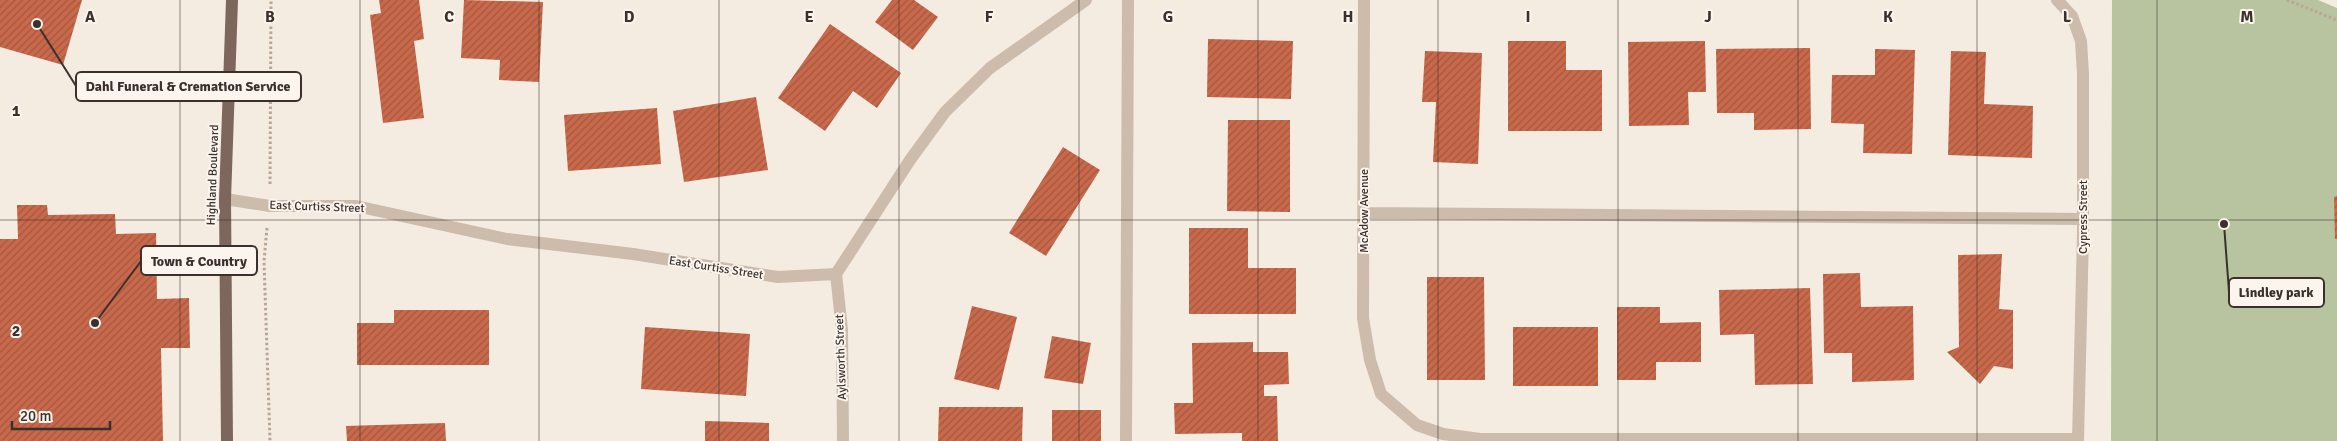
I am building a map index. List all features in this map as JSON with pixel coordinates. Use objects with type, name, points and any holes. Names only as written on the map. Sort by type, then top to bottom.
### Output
[{"type":"main road","name":"Highland Boulevard","points":[[226,441],[226,199],[232,0]]},
{"type":"street","points":[[836,274],[910,160],[945,112],[990,68],[1073,7],[1086,0]]},
{"type":"street","points":[[1126,441],[1128,0]]},
{"type":"street","name":"McAdow Avenue","points":[[1364,0],[1363,318],[1370,360],[1381,394],[1417,425],[1434,431],[1480,439],[2078,440]]},
{"type":"street","name":"Cypress Street","points":[[2057,0],[2072,16],[2081,41],[2083,219],[2078,440]]},
{"type":"street","name":"East Curtiss Street","points":[[226,199],[270,206],[356,206],[507,239],[634,254],[778,277],[836,274]]},
{"type":"street","points":[[1364,213],[2083,219]]},
{"type":"street","name":"Aylsworth Street","points":[[836,274],[842,330],[843,441]]},
{"type":"path","points":[[2287,0],[2337,20]]},
{"type":"green space","points":[[2112,0],[2318,0],[2337,8],[2337,441],[2111,441]]},
{"type":"building","points":[[0,0],[82,0],[63,65],[0,47]]},
{"type":"building","points":[[379,0],[419,0],[424,39],[414,41],[424,118],[383,123],[370,15],[381,13]]},
{"type":"building","points":[[464,0],[543,2],[539,82],[499,80],[500,60],[461,58]]},
{"type":"building","points":[[892,0],[914,0],[938,17],[913,50],[875,22]]},
{"type":"building","points":[[830,24],[901,73],[877,108],[853,91],[825,131],[778,98]]},
{"type":"building","points":[[1208,39],[1293,41],[1291,99],[1207,97]]},
{"type":"building","points":[[1508,41],[1566,41],[1566,70],[1602,70],[1602,131],[1508,131]]},
{"type":"building","points":[[1705,41],[1706,92],[1688,92],[1689,125],[1629,126],[1628,42]]},
{"type":"building","points":[[1810,48],[1811,129],[1754,130],[1754,113],[1717,113],[1716,49]]},
{"type":"building","points":[[1875,49],[1915,50],[1912,154],[1863,153],[1864,124],[1831,123],[1832,75],[1875,75]]},
{"type":"building","points":[[1425,51],[1482,53],[1478,164],[1433,162],[1436,102],[1422,102]]},
{"type":"building","points":[[1951,51],[1986,52],[1984,104],[2033,106],[2032,158],[1948,155]]},
{"type":"building","points":[[756,97],[768,170],[684,182],[673,111]]},
{"type":"building","points":[[657,108],[661,164],[568,171],[564,115]]},
{"type":"building","points":[[1228,120],[1290,120],[1290,212],[1227,211]]},
{"type":"building","points":[[1063,147],[1100,170],[1046,256],[1009,233]]},
{"type":"building","points":[[2337,196],[2337,239],[2335,239],[2334,197]]},
{"type":"building","points":[[17,205],[47,205],[48,215],[115,214],[116,234],[156,233],[157,299],[189,298],[190,348],[161,348],[163,441],[0,441],[0,239],[18,239]]},
{"type":"building","points":[[1189,228],[1248,228],[1248,268],[1296,268],[1296,314],[1189,314]]},
{"type":"building","points":[[2002,254],[1999,309],[2013,310],[2013,369],[1994,366],[1980,384],[1947,352],[1959,347],[1958,255]]},
{"type":"building","points":[[1860,273],[1861,307],[1913,306],[1914,380],[1852,382],[1852,353],[1824,353],[1823,274]]},
{"type":"building","points":[[1427,277],[1484,277],[1485,380],[1427,380]]},
{"type":"building","points":[[1810,288],[1813,384],[1755,385],[1754,334],[1720,335],[1719,290]]},
{"type":"building","points":[[972,306],[1017,317],[999,390],[954,379]]},
{"type":"building","points":[[1617,307],[1660,307],[1660,323],[1701,322],[1701,362],[1656,362],[1656,380],[1617,380]]},
{"type":"building","points":[[394,310],[489,310],[489,365],[357,365],[357,323],[394,323]]},
{"type":"building","points":[[645,327],[750,334],[746,396],[641,389]]},
{"type":"building","points":[[1513,327],[1598,327],[1598,386],[1513,386]]},
{"type":"building","points":[[1052,336],[1091,343],[1083,384],[1044,378]]},
{"type":"building","points":[[1253,342],[1253,352],[1288,352],[1289,384],[1264,385],[1264,396],[1277,396],[1278,441],[1242,441],[1242,433],[1175,434],[1174,403],[1193,403],[1192,343]]},
{"type":"building","points":[[939,407],[1023,407],[1022,441],[938,441]]},
{"type":"building","points":[[1052,410],[1101,410],[1101,441],[1052,441]]},
{"type":"building","points":[[705,421],[769,423],[769,441],[705,441]]},
{"type":"building","points":[[445,423],[446,441],[347,441],[346,426]]},
{"type":"place","name":"Dahl Funeral & Cremation Service","points":[[37,24]]},
{"type":"place","name":"Lindley park","points":[[2224,224]]},
{"type":"place","name":"Town & Country","points":[[95,323]]}]
